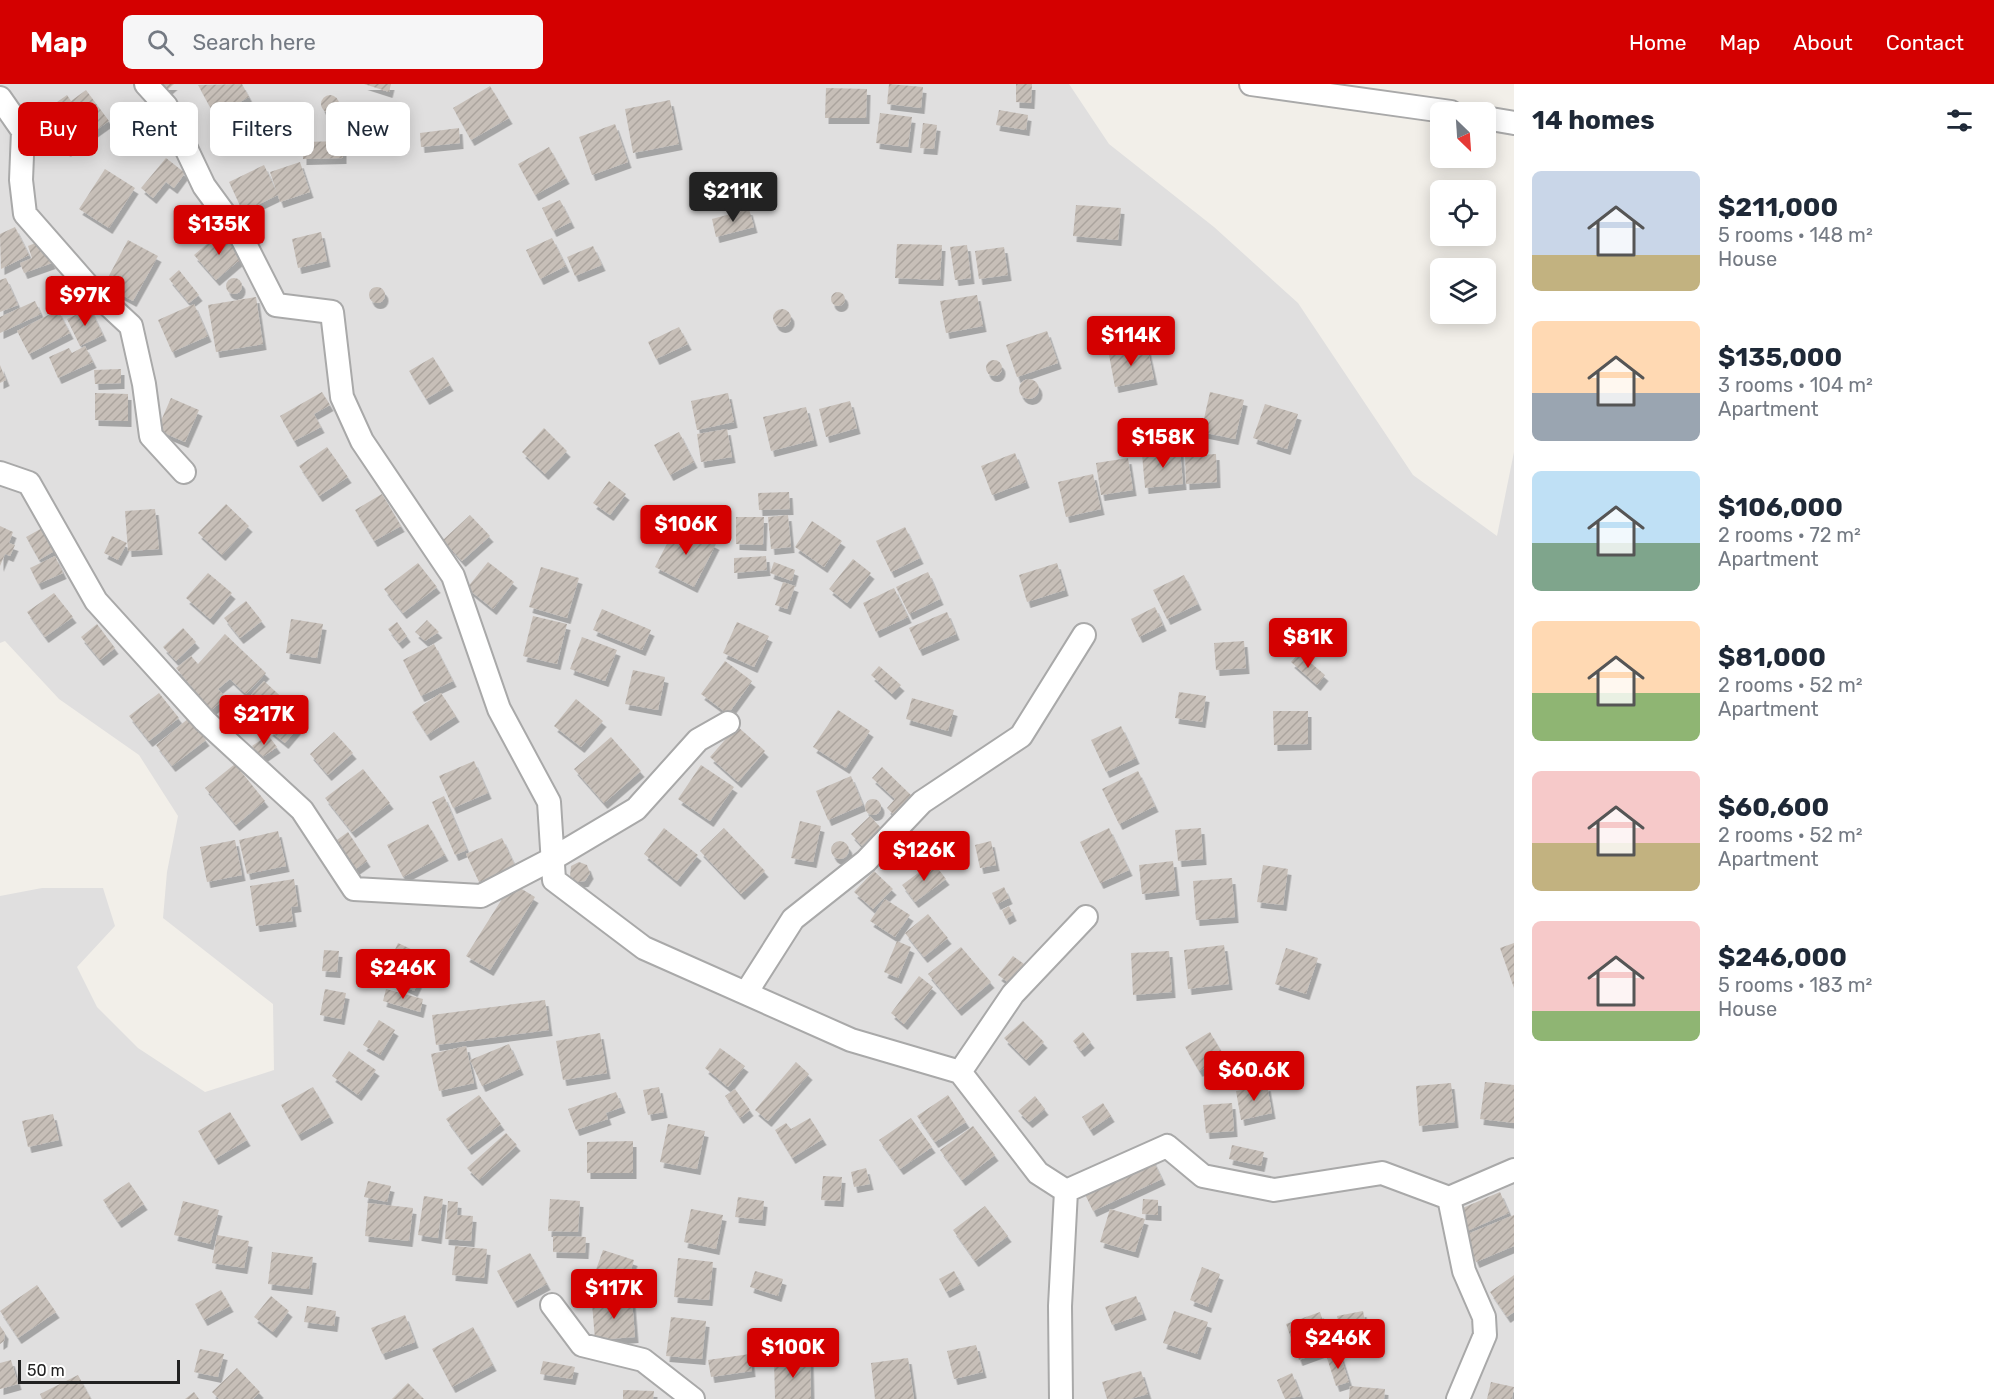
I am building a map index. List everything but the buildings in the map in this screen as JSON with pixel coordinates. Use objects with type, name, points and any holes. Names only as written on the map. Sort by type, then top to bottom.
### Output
[{"type":"street","points":[[146,84],[166,106],[204,186],[242,238],[276,305],[332,312],[342,397],[362,441],[453,576],[499,709],[549,802],[554,880],[644,948],[851,1040],[960,1072],[1038,1173],[1066,1191]]},
{"type":"street","points":[[1251,84],[1430,109]]},
{"type":"street","points":[[0,98],[23,131],[21,180],[25,214],[89,287],[131,326],[151,435],[184,472]]},
{"type":"street","points":[[1496,120],[1514,123]]},
{"type":"street","points":[[0,473],[29,483],[96,601],[205,721],[302,810],[354,889],[481,896],[552,859],[636,809],[698,740],[728,723]]},
{"type":"street","points":[[746,993],[793,919],[866,861],[922,802],[1021,736],[1084,635]]},
{"type":"street","points":[[960,1072],[1013,994],[1086,917]]},
{"type":"street","points":[[1066,1191],[1167,1146],[1203,1176],[1274,1190],[1382,1173],[1449,1198],[1514,1170]]},
{"type":"street","points":[[1061,1399],[1060,1306],[1066,1191]]},
{"type":"street","points":[[1449,1198],[1464,1272],[1484,1317],[1485,1335],[1458,1399]]},
{"type":"street","points":[[552,1305],[582,1345],[642,1360],[693,1399]]},
{"type":"shaded area","points":[[0,84],[1069,84],[1109,144],[1214,227],[1298,303],[1413,475],[1497,536],[1514,452],[1514,1399],[0,1399],[0,896],[42,888],[103,888],[115,926],[77,967],[97,1007],[138,1048],[205,1092],[274,1070],[273,1004],[163,918],[167,872],[178,816],[139,755],[59,699],[5,641],[0,643]]}]
